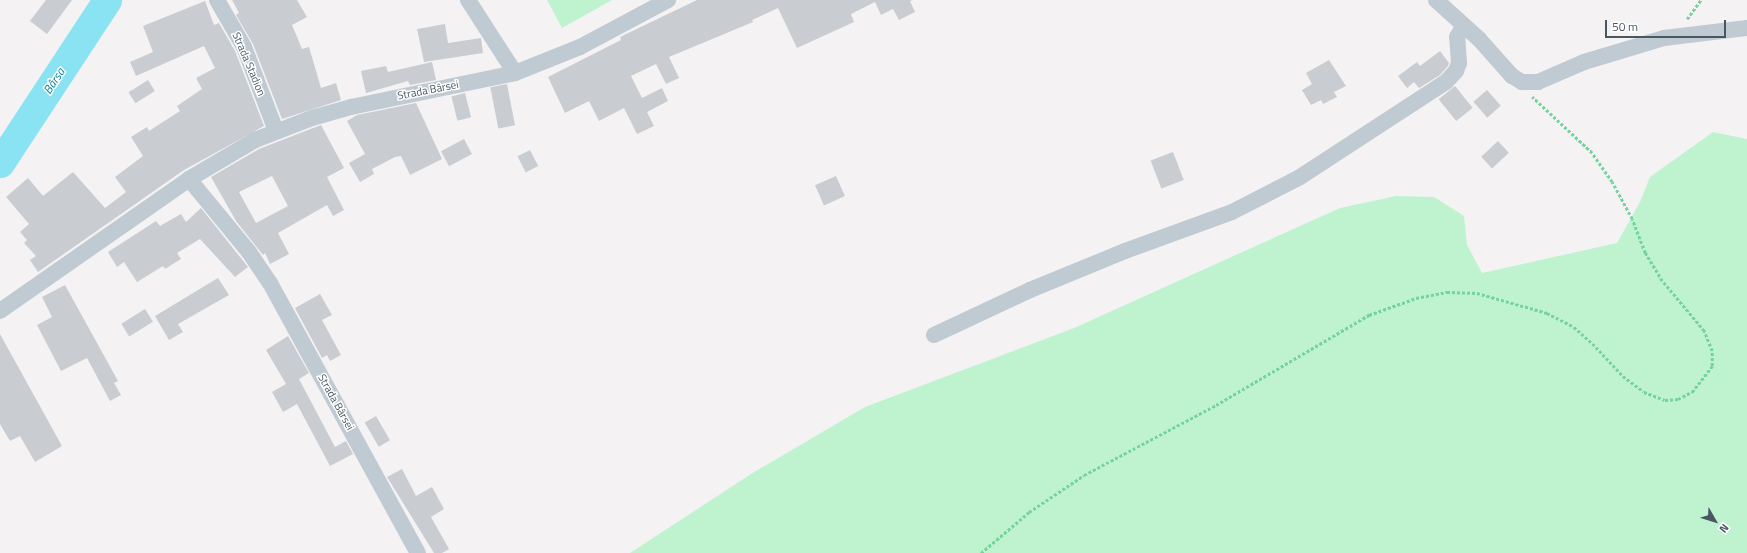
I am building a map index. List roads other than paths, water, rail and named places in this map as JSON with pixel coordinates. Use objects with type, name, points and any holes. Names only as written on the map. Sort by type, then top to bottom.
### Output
[{"type":"street","name":"Strada Stadion","points":[[218,0],[244,48],[276,131]]},
{"type":"street","points":[[468,0],[515,73]]},
{"type":"street","name":"Strada Bârsei","points":[[0,311],[227,154],[276,131],[312,118],[386,98],[515,73],[580,47],[668,0]]},
{"type":"street","points":[[1436,0],[1479,39],[1512,76],[1522,82],[1538,82],[1584,62],[1664,38],[1747,28]]},
{"type":"street","points":[[934,335],[1110,257],[1232,212],[1300,178],[1446,82],[1456,71],[1459,63],[1457,38],[1464,26]]},
{"type":"street","name":"Strada Bârsei","points":[[189,179],[249,252],[270,283],[418,553]]},
{"type":"waterway","name":"Bârsa","points":[[0,163],[107,0]]}]
